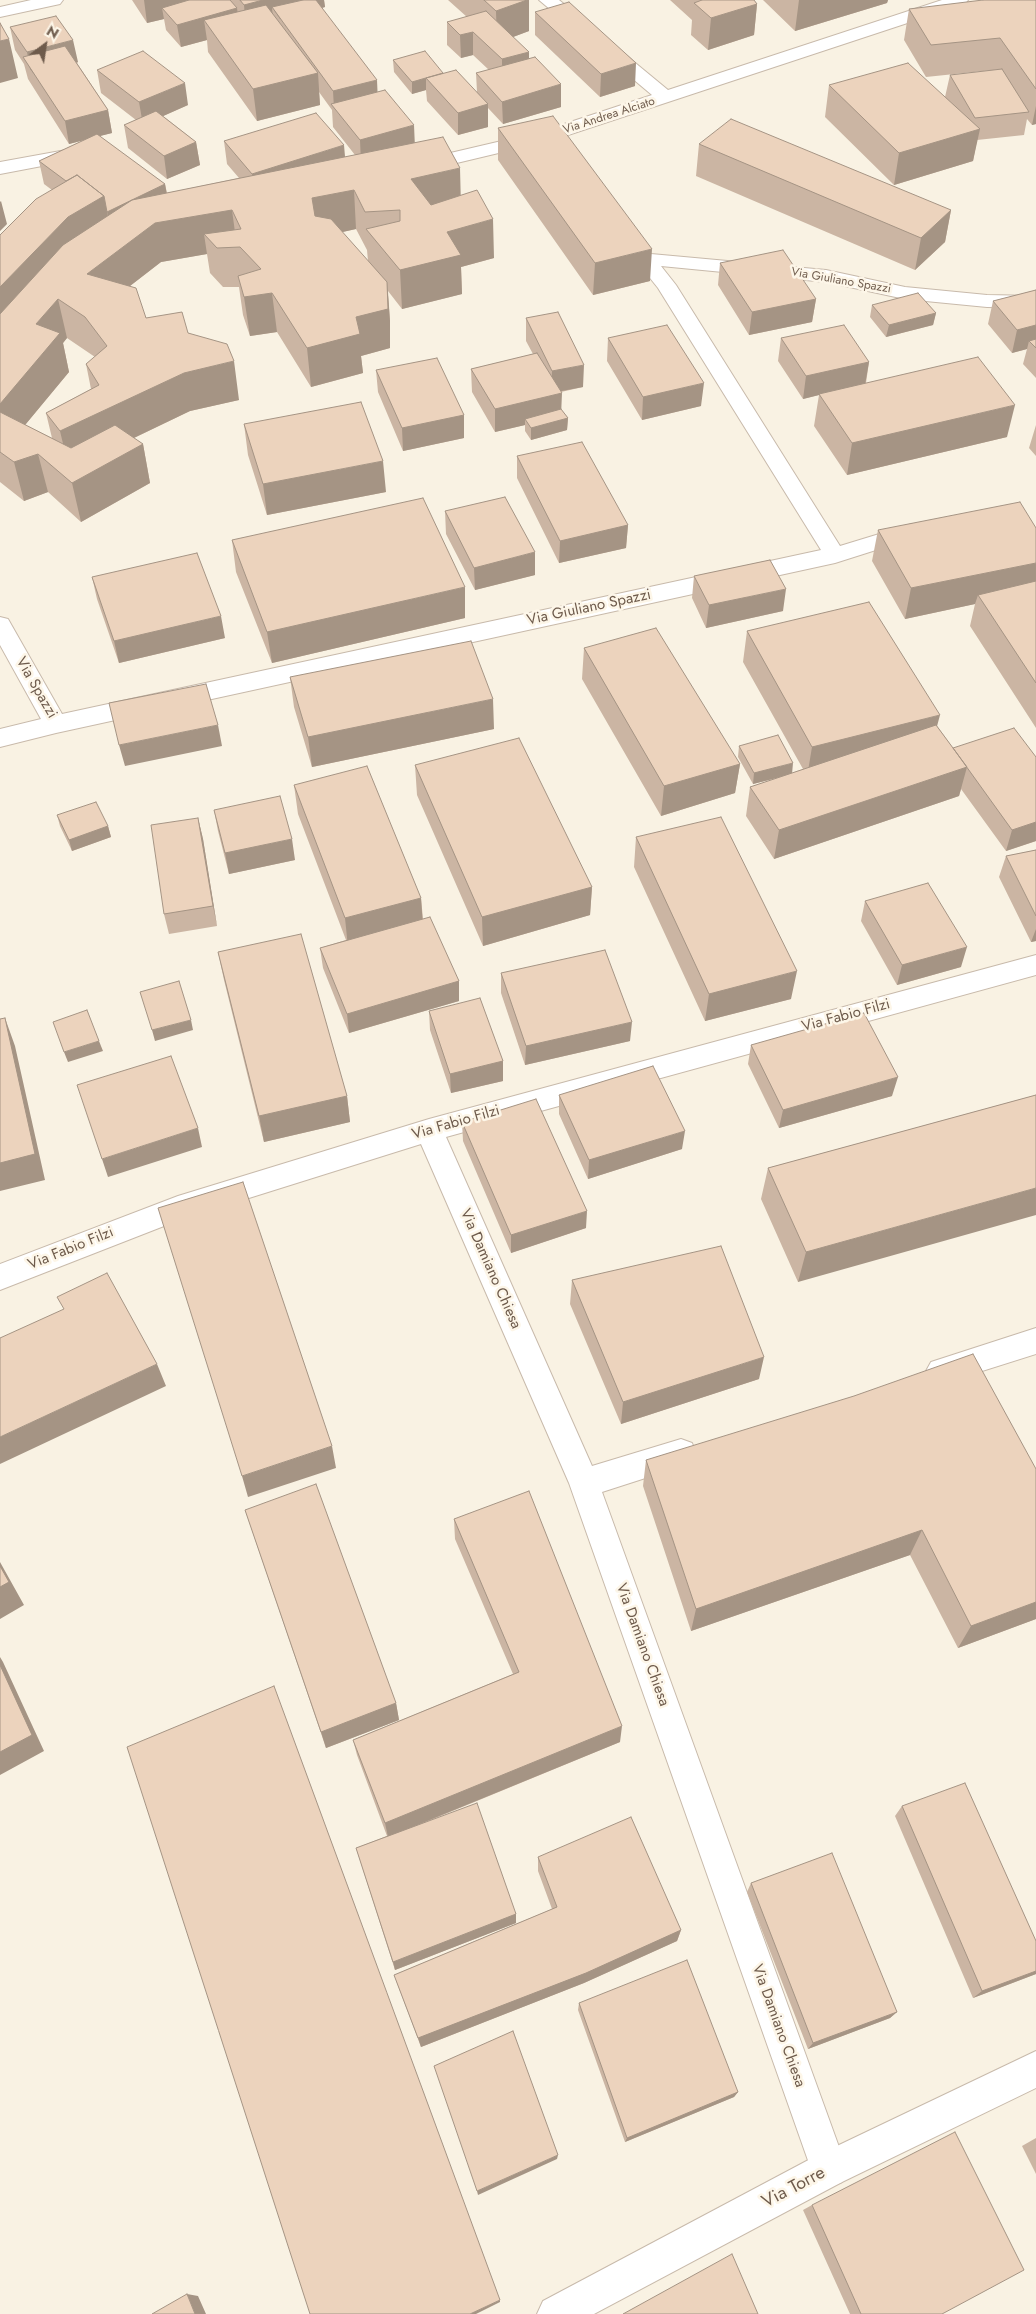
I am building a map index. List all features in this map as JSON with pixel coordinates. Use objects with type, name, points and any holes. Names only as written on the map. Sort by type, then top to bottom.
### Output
[{"type":"street","points":[[0,12],[54,0]]},
{"type":"street","points":[[548,0],[665,97]]},
{"type":"street","name":"Via Andrea Alciato","points":[[402,170],[552,144],[665,97],[928,12],[959,0]]},
{"type":"street","points":[[0,168],[98,150]]},
{"type":"street","points":[[614,221],[666,285],[835,555]]},
{"type":"street","name":"Via Giuliano Spazzi","points":[[645,259],[826,276],[905,293],[987,301],[1036,302]]},
{"type":"street","name":"Via Giuliano Spazzi","points":[[0,738],[56,724],[835,555],[930,526]]},
{"type":"street","name":"Via Spazzi","points":[[0,625],[56,724]]},
{"type":"street","name":"Via Fabio Filzi","points":[[0,1278],[178,1208],[428,1130],[1036,964]]},
{"type":"street","name":"Via Damiano Chiesa","points":[[428,1130],[584,1484],[829,2169]]},
{"type":"street","points":[[914,1380],[1036,1341]]},
{"type":"street","points":[[584,1484],[707,1445]]},
{"type":"street","name":"Via Torre","points":[[556,2314],[829,2169],[1036,2069]]},
{"type":"building","points":[[189,0],[230,0],[237,8],[177,25],[162,8]]},
{"type":"building","points":[[240,0],[263,0],[244,5]]},
{"type":"building","points":[[303,0],[316,0],[377,80],[333,91],[272,7]]},
{"type":"building","points":[[484,0],[527,0],[496,11]]},
{"type":"building","points":[[702,0],[754,0],[757,4],[711,18],[694,3]]},
{"type":"building","points":[[983,0],[1036,0],[1036,89],[1000,38],[931,45],[909,9]]},
{"type":"building","points":[[569,2],[636,63],[601,74],[535,12]]},
{"type":"building","points":[[266,5],[318,73],[253,89],[204,20]]},
{"type":"building","points":[[486,11],[529,52],[502,59],[473,32],[460,35],[447,22]]},
{"type":"building","points":[[56,16],[73,40],[27,52],[10,27]]},
{"type":"building","points":[[0,23],[9,39],[0,41]]},
{"type":"building","points":[[65,46],[108,110],[65,121],[23,57]]},
{"type":"building","points":[[143,51],[185,83],[139,102],[97,70]]},
{"type":"building","points":[[425,51],[443,73],[412,82],[393,60]]},
{"type":"building","points":[[535,57],[561,84],[502,102],[476,73]]},
{"type":"building","points":[[908,63],[980,129],[899,153],[829,85]]},
{"type":"building","points":[[1002,69],[1029,112],[975,118],[950,75]]},
{"type":"building","points":[[456,70],[488,104],[458,113],[426,78]]},
{"type":"building","points":[[385,90],[414,125],[360,140],[331,104]]},
{"type":"building","points":[[156,111],[196,142],[164,156],[124,125]]},
{"type":"building","points":[[316,113],[344,145],[252,174],[224,141]]},
{"type":"building","points":[[553,116],[652,249],[595,263],[498,128]]},
{"type":"building","points":[[731,119],[951,210],[921,238],[699,144]]},
{"type":"building","points":[[97,134],[165,184],[107,212],[104,196],[77,175],[66,181],[39,161]]},
{"type":"building","points":[[443,137],[460,168],[411,179],[431,205],[477,190],[493,219],[447,232],[461,255],[400,270],[366,229],[400,221],[400,210],[365,212],[354,190],[312,198],[315,216],[331,219],[387,282],[388,309],[356,317],[360,334],[307,348],[272,293],[244,297],[238,276],[261,269],[240,247],[217,248],[204,234],[241,229],[232,210],[155,223],[87,274],[136,288],[146,318],[182,312],[188,333],[227,344],[234,361],[184,373],[60,431],[46,413],[99,385],[86,364],[107,346],[85,317],[58,299],[36,324],[60,333],[0,404],[0,314],[63,245],[132,200]]},
{"type":"building","points":[[77,175],[104,196],[68,217],[0,287],[0,235],[36,199]]},
{"type":"building","points":[[783,250],[816,299],[752,312],[720,263]]},
{"type":"building","points":[[1036,290],[1036,325],[1017,330],[993,301]]},
{"type":"building","points":[[918,293],[936,313],[889,325],[872,305]]},
{"type":"building","points":[[558,312],[584,365],[552,371],[526,318]]},
{"type":"building","points":[[667,325],[704,383],[643,397],[608,338]]},
{"type":"building","points":[[844,325],[869,362],[806,376],[781,338]]},
{"type":"building","points":[[1036,339],[1036,348],[1029,341]]},
{"type":"building","points":[[537,353],[562,393],[495,409],[471,369]]},
{"type":"building","points":[[978,357],[1015,405],[852,443],[819,394]]},
{"type":"building","points":[[437,358],[464,415],[402,428],[376,370]]},
{"type":"building","points":[[361,402],[383,461],[263,484],[244,424]]},
{"type":"building","points":[[561,409],[568,418],[531,428],[525,419]]},
{"type":"building","points":[[0,412],[71,448],[115,425],[143,444],[72,483],[38,454],[14,462],[0,452]]},
{"type":"building","points":[[582,442],[628,525],[560,541],[517,456]]},
{"type":"building","points":[[505,497],[535,552],[474,568],[445,511]]},
{"type":"building","points":[[423,498],[465,587],[267,632],[232,540]]},
{"type":"building","points":[[1020,502],[1036,528],[1036,563],[911,588],[878,530]]},
{"type":"building","points":[[197,553],[221,616],[114,641],[92,577]]},
{"type":"building","points":[[770,560],[786,589],[709,605],[694,576]]},
{"type":"building","points":[[1036,581],[1036,683],[978,595]]},
{"type":"building","points":[[869,602],[940,715],[812,747],[747,631]]},
{"type":"building","points":[[656,628],[740,764],[664,786],[584,648]]},
{"type":"building","points":[[471,641],[493,699],[308,737],[290,677]]},
{"type":"building","points":[[206,684],[218,725],[119,745],[109,703]]},
{"type":"building","points":[[936,725],[967,767],[779,830],[750,787]]},
{"type":"building","points":[[1014,728],[1036,757],[1036,822],[1012,830],[953,748]]},
{"type":"building","points":[[778,735],[793,763],[754,773],[739,746]]},
{"type":"building","points":[[519,738],[592,887],[482,917],[415,765]]},
{"type":"building","points":[[367,766],[421,898],[345,918],[294,785]]},
{"type":"building","points":[[280,796],[292,839],[225,853],[214,810]]},
{"type":"building","points":[[96,802],[108,826],[69,840],[57,815]]},
{"type":"building","points":[[721,817],[797,971],[709,994],[636,837]]},
{"type":"building","points":[[198,818],[213,906],[164,914],[151,825]]},
{"type":"building","points":[[1036,850],[1036,916],[1006,856]]},
{"type":"building","points":[[928,883],[967,947],[902,965],[865,901]]},
{"type":"building","points":[[430,917],[459,981],[347,1014],[320,948]]},
{"type":"building","points":[[301,934],[347,1096],[259,1116],[218,952]]},
{"type":"building","points":[[605,950],[632,1022],[526,1046],[501,973]]},
{"type":"building","points":[[179,981],[191,1020],[152,1030],[140,992]]},
{"type":"building","points":[[480,998],[503,1061],[450,1074],[429,1011]]},
{"type":"building","points":[[87,1010],[99,1041],[64,1052],[53,1022]]},
{"type":"building","points":[[864,1013],[898,1077],[783,1110],[751,1045]]},
{"type":"building","points":[[5,1018],[35,1154],[0,1163],[0,1019]]},
{"type":"building","points":[[171,1056],[198,1128],[102,1159],[77,1085]]},
{"type":"building","points":[[653,1066],[685,1131],[589,1160],[559,1095]]},
{"type":"building","points":[[1036,1095],[1036,1188],[806,1252],[768,1168]]},
{"type":"building","points":[[536,1099],[587,1211],[511,1235],[462,1122]]},
{"type":"building","points":[[243,1182],[332,1446],[242,1476],[158,1208]]},
{"type":"building","points":[[721,1246],[764,1357],[623,1402],[572,1280]]},
{"type":"building","points":[[107,1273],[157,1364],[0,1437],[0,1338],[64,1309],[57,1297]]},
{"type":"building","points":[[973,1354],[1036,1469],[1036,1602],[971,1626],[922,1530],[696,1609],[646,1460],[854,1396]]},
{"type":"building","points":[[316,1484],[396,1703],[321,1732],[245,1510]]},
{"type":"building","points":[[529,1491],[622,1726],[385,1823],[353,1740],[519,1672],[454,1519]]},
{"type":"building","points":[[0,1566],[9,1582],[0,1587]]},
{"type":"building","points":[[0,1665],[32,1735],[0,1752]]},
{"type":"building","points":[[274,1686],[500,2300],[470,2314],[310,2314],[127,1747]]},
{"type":"building","points":[[965,1783],[1036,1941],[1036,1971],[982,1991],[902,1806]]},
{"type":"building","points":[[477,1803],[516,1914],[393,1962],[356,1848]]},
{"type":"building","points":[[631,1817],[681,1930],[586,1973],[418,2038],[394,1975],[557,1907],[538,1857]]},
{"type":"building","points":[[832,1853],[897,2012],[813,2043],[751,1883]]},
{"type":"building","points":[[687,1960],[738,2092],[627,2138],[579,2003]]},
{"type":"building","points":[[513,2031],[558,2155],[477,2191],[434,2066]]},
{"type":"building","points":[[955,2132],[1024,2270],[942,2314],[861,2314],[812,2205]]},
{"type":"building","points":[[732,2254],[758,2314],[623,2314]]},
{"type":"building","points":[[187,2294],[195,2314],[152,2314]]}]
